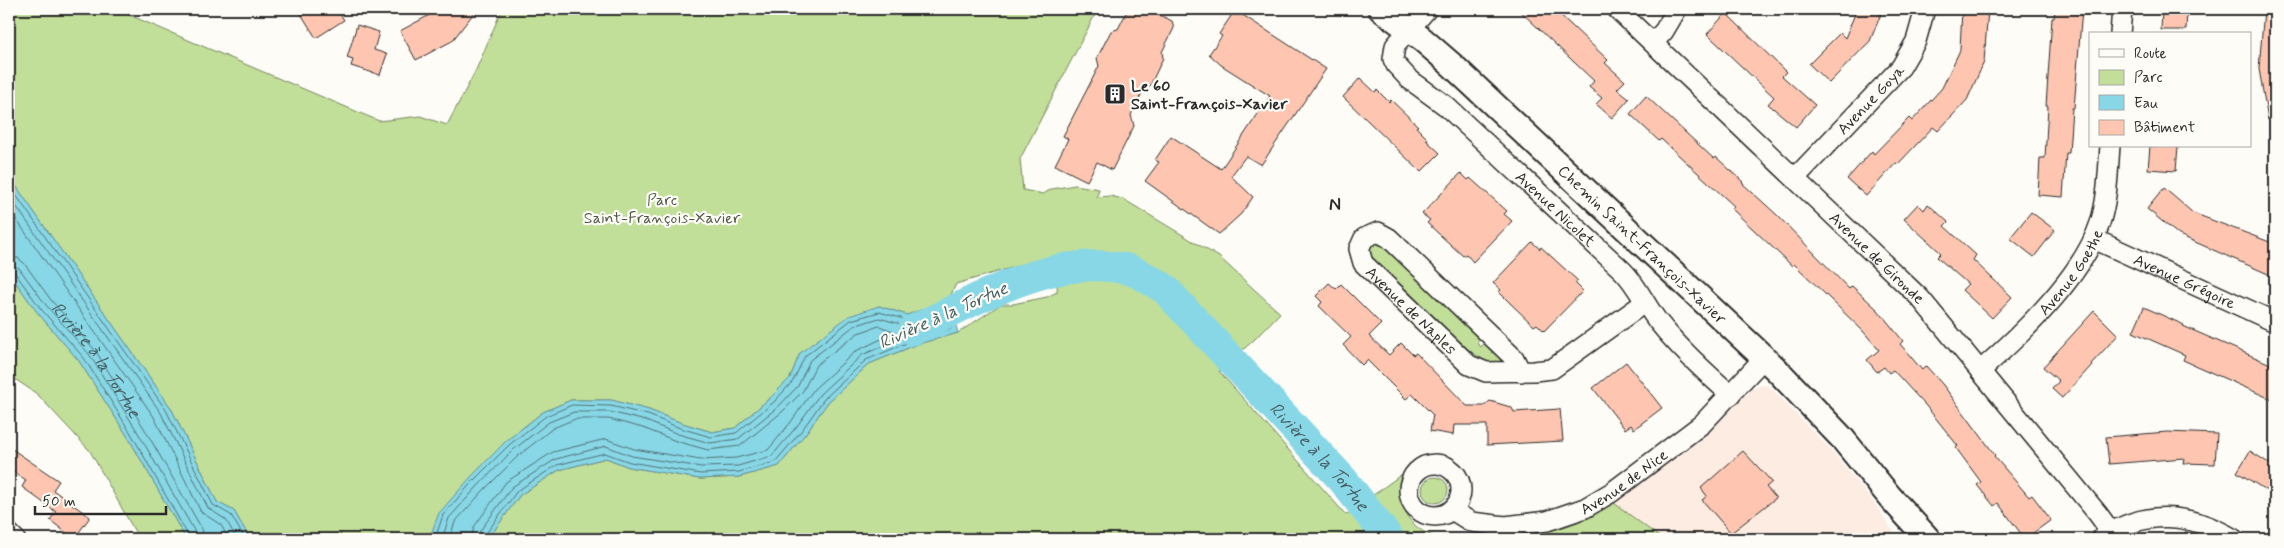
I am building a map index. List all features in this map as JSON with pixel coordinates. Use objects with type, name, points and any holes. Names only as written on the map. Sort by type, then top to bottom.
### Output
[{"type":"street","name":"Chemin Saint-François-Xavier","points":[[1382,9],[1409,29],[1466,78],[1764,358],[1842,438],[1890,497],[1928,539]]},
{"type":"street","points":[[1409,29],[1427,9]]},
{"type":"street","name":"Avenue de Gironde","points":[[1617,9],[1920,298],[2098,514],[2106,536]]},
{"type":"street","points":[[1653,43],[1664,31],[1678,9]]},
{"type":"street","name":"Avenue Goya","points":[[1795,178],[1901,67],[1916,41],[1925,9]]},
{"type":"street","points":[[2120,32],[2122,9]]},
{"type":"street","name":"Avenue Nicolet","points":[[1409,29],[1395,46],[1393,54],[1393,59],[1401,71],[1446,106],[1623,271],[1670,335],[1730,395]]},
{"type":"street","name":"Avenue Goethe","points":[[1980,371],[2021,332],[2079,267],[2094,239],[2104,208],[2110,148]]},
{"type":"street","name":"Avenue de Naples","points":[[1521,372],[1514,358],[1389,238],[1378,232],[1364,238],[1359,250],[1363,263],[1469,365],[1486,372],[1521,372],[1546,370],[1558,366],[1644,302]]},
{"type":"street","name":"Avenue Grégoire","points":[[2094,239],[2275,322]]},
{"type":"street","name":"Avenue de Nice","points":[[1452,510],[1471,522],[1496,526],[1538,522],[1578,511],[1606,496],[1702,424],[1764,358]]},
{"type":"street","name":"Chemin Saint-François-Xavier","points":[[1890,497],[1916,539]]},
{"type":"street","points":[[2106,536],[2136,522],[2167,517],[2196,521],[2234,539]]},
{"type":"street","points":[[9,533],[15,539]]},
{"type":"shaded area","points":[[1764,385],[1770,387],[1828,447],[1875,504],[1898,539],[1662,539],[1614,503],[1682,453],[1713,426],[1749,388],[1754,389]]},
{"type":"green space","name":"Parc Saint-François-Xavier","points":[[9,9],[115,9],[379,121],[420,116],[447,125],[476,70],[502,9],[1098,9],[1020,159],[1023,190],[1043,194],[1052,189],[1075,185],[1099,189],[1097,197],[1110,196],[1123,199],[1219,257],[1280,313],[1254,340],[1219,371],[1346,515],[1402,474],[1402,503],[1410,519],[1424,532],[1447,539],[488,539],[520,495],[559,470],[606,458],[629,467],[700,479],[739,477],[779,466],[828,402],[869,364],[918,344],[958,333],[1001,304],[1013,304],[1047,297],[1057,292],[1058,258],[1017,266],[956,284],[949,299],[907,315],[879,306],[800,353],[790,378],[735,428],[712,432],[649,410],[611,400],[571,400],[543,412],[506,441],[429,539],[250,539],[234,511],[217,502],[171,408],[9,176]]},
{"type":"green space","points":[[1376,242],[1383,244],[1480,339],[1477,343],[1481,347],[1484,343],[1503,362],[1487,362],[1470,351],[1372,257],[1369,253],[1372,244]]},
{"type":"green space","points":[[9,273],[37,312],[79,361],[128,437],[186,539],[139,539],[90,451],[37,394],[9,375]]},
{"type":"green space","points":[[1435,477],[1444,481],[1448,490],[1444,499],[1435,503],[1426,499],[1422,490],[1426,481]]},
{"type":"green space","points":[[1614,503],[1662,539],[1492,539],[1521,536],[1556,529],[1580,521]]},
{"type":"green space","points":[[1447,539],[1492,539],[1462,540]]},
{"type":"water","points":[[9,176],[171,408],[217,502],[234,511],[250,539],[186,539],[128,437],[79,361],[37,312],[9,273]]},
{"type":"water","points":[[949,299],[958,333],[918,344],[869,364],[828,402],[779,466],[739,477],[700,479],[629,467],[606,458],[559,470],[520,495],[488,539],[429,539],[439,513],[470,478],[506,441],[543,412],[571,400],[611,400],[649,410],[712,432],[735,428],[790,378],[800,353],[849,316],[879,306],[907,315]]},
{"type":"building","points":[[298,9],[337,9],[344,20],[316,38]]},
{"type":"building","points":[[436,9],[477,9],[452,41],[416,60],[400,31],[435,12]]},
{"type":"building","name":"Le 60 Saint-François-Xavier","points":[[1128,9],[1147,9],[1172,21],[1174,28],[1162,52],[1163,58],[1150,86],[1145,87],[1131,115],[1134,126],[1112,170],[1097,162],[1087,181],[1055,165],[1068,139],[1063,136],[1099,66],[1097,58],[1111,31],[1118,29]]},
{"type":"building","points":[[1518,9],[1554,9],[1608,60],[1605,63],[1625,81],[1617,89],[1629,99],[1612,118],[1596,104],[1602,98],[1589,87],[1594,81]]},
{"type":"building","points":[[1857,9],[1883,9],[1870,41],[1829,83],[1809,64],[1840,33],[1845,38]]},
{"type":"building","points":[[1962,9],[1988,9],[1984,62],[1967,100],[1938,131],[1933,127],[1866,196],[1847,179],[1872,151],[1874,154],[1909,118],[1912,121],[1942,88],[1960,50]]},
{"type":"building","points":[[2055,9],[2082,9],[2074,108],[2072,108],[2069,153],[2066,153],[2063,197],[2038,195],[2040,158],[2045,158],[2048,106],[2046,106],[2052,18],[2054,18]]},
{"type":"building","points":[[2162,9],[2187,9],[2186,30],[2161,30]]},
{"type":"building","points":[[2264,9],[2275,9],[2275,119],[2268,120],[2259,69]]},
{"type":"building","points":[[1235,10],[1326,69],[1261,165],[1246,156],[1231,176],[1253,197],[1241,214],[1219,234],[1145,181],[1159,162],[1155,160],[1171,136],[1221,169],[1270,96],[1221,65],[1209,54],[1222,36],[1219,34]]},
{"type":"building","points":[[1726,13],[1786,72],[1782,76],[1815,105],[1796,127],[1768,104],[1774,97],[1707,34]]},
{"type":"building","points":[[357,25],[379,32],[374,50],[387,54],[380,75],[351,66],[353,60],[347,58]]},
{"type":"building","points":[[1360,78],[1375,92],[1377,90],[1389,102],[1391,100],[1418,126],[1416,127],[1428,139],[1426,140],[1440,153],[1421,172],[1343,97]]},
{"type":"building","points":[[1646,96],[1714,159],[1716,157],[1743,182],[1849,289],[1852,286],[1878,310],[1903,341],[1900,344],[1922,370],[1926,366],[1943,385],[1994,456],[2029,497],[2032,495],[2051,520],[2025,539],[1998,503],[1994,506],[1977,485],[1981,482],[1956,448],[1958,446],[1926,406],[1893,370],[1889,373],[1884,367],[1877,372],[1867,360],[1879,350],[1863,331],[1794,264],[1792,266],[1732,209],[1734,206],[1661,139],[1659,141],[1630,114]]},
{"type":"building","points":[[2150,148],[2178,148],[2176,171],[2148,169]]},
{"type":"building","points":[[1461,173],[1468,180],[1470,178],[1507,211],[1504,214],[1512,221],[1473,262],[1466,254],[1463,256],[1427,223],[1430,220],[1422,214]]},
{"type":"building","points":[[2164,188],[2193,213],[2275,244],[2275,277],[2179,235],[2147,209]]},
{"type":"building","points":[[1918,204],[1924,210],[1928,204],[1948,222],[1944,226],[1976,255],[1973,260],[2012,297],[1992,318],[1962,290],[1968,284],[1937,257],[1941,253],[1904,219]]},
{"type":"building","points":[[2031,212],[2055,230],[2034,257],[2010,238]]},
{"type":"building","points":[[1532,242],[1540,249],[1541,247],[1578,281],[1575,283],[1583,291],[1544,331],[1537,324],[1534,326],[1499,292],[1501,290],[1493,283]]},
{"type":"building","points":[[1329,283],[1336,289],[1341,284],[1381,324],[1369,336],[1389,355],[1401,343],[1413,355],[1416,353],[1467,406],[1484,406],[1490,401],[1512,408],[1514,412],[1560,409],[1563,441],[1487,445],[1487,425],[1454,425],[1453,435],[1430,431],[1433,415],[1412,394],[1406,399],[1367,360],[1362,365],[1343,345],[1351,337],[1319,306],[1322,302],[1316,296]]},
{"type":"building","points":[[2144,307],[2275,366],[2275,391],[2271,399],[2183,360],[2185,355],[2133,332]]},
{"type":"building","points":[[2094,311],[2118,335],[2062,398],[2052,389],[2059,381],[2043,367]]},
{"type":"building","points":[[1626,362],[1662,408],[1634,429],[1631,425],[1625,429],[1593,388]]},
{"type":"building","points":[[2167,432],[2217,434],[2215,464],[2183,463],[2184,458],[2109,464],[2106,437]]},
{"type":"building","points":[[9,447],[59,481],[53,490],[90,517],[74,539],[50,520],[56,512],[22,487],[26,480],[9,469]]},
{"type":"building","points":[[1743,451],[1772,482],[1766,487],[1776,498],[1731,533],[1702,500],[1707,496],[1701,488]]},
{"type":"building","points":[[2250,451],[2275,467],[2275,496],[2237,472]]},
{"type":"waterway","name":"Rivière à la Tortue","points":[[913,330],[990,293],[1044,273],[1071,267],[1099,266],[1127,269],[1136,272],[1164,288],[1343,480],[1389,539]]},
{"type":"place","name":"Le 60 Saint-François-Xavier","points":[[1115,94]]},
{"type":"district","name":"N","points":[[1335,204]]}]
